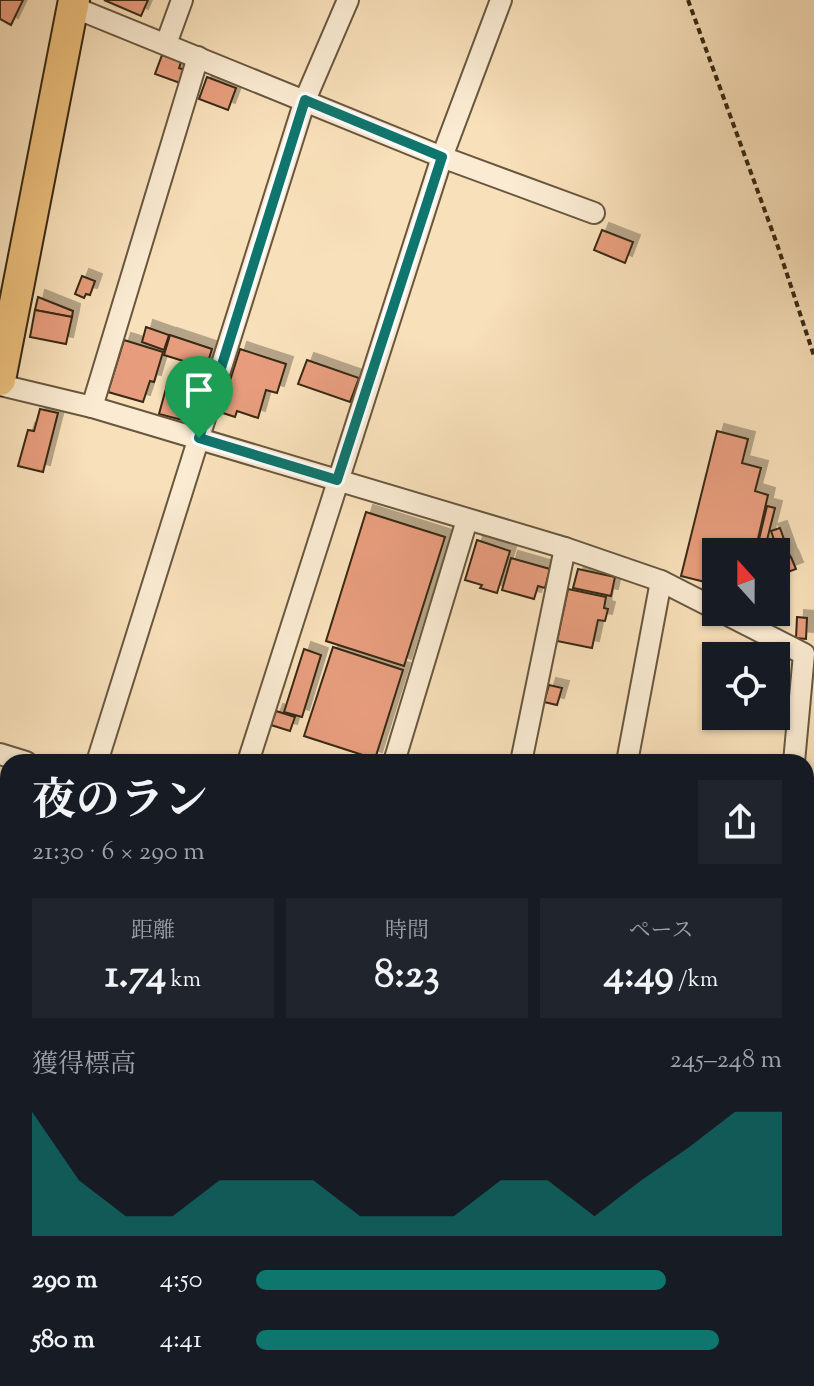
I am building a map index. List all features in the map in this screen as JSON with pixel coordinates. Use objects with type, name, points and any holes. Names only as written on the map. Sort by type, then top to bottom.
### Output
[{"type":"main road","points":[[0,382],[73,4]]},
{"type":"street","points":[[166,44],[182,0]]},
{"type":"street","points":[[100,754],[305,100],[348,0]]},
{"type":"street","points":[[251,754],[442,157],[501,0]]},
{"type":"street","points":[[73,4],[442,157],[594,213]]},
{"type":"street","points":[[92,407],[198,57]]},
{"type":"street","points":[[0,382],[565,548],[661,581],[702,602]]},
{"type":"street","points":[[396,754],[467,520]]},
{"type":"street","points":[[523,754],[565,548]]},
{"type":"street","points":[[629,754],[661,581]]},
{"type":"street","points":[[749,626],[804,654],[795,754]]},
{"type":"path","points":[[688,0],[777,244],[814,356]]},
{"type":"building","points":[[0,0],[23,0],[11,25],[0,19]]},
{"type":"building","points":[[104,0],[148,0],[141,16]]},
{"type":"building","points":[[162,55],[181,62],[179,68],[185,70],[180,83],[155,74]]},
{"type":"building","points":[[207,77],[236,88],[228,110],[199,99]]},
{"type":"building","points":[[602,230],[633,242],[625,263],[594,250]]},
{"type":"building","points":[[82,276],[95,281],[90,295],[86,294],[84,298],[75,294]]},
{"type":"building","points":[[38,297],[73,311],[72,317],[35,310]]},
{"type":"building","points":[[35,310],[72,317],[66,344],[30,337]]},
{"type":"building","points":[[146,327],[169,335],[164,350],[142,342]]},
{"type":"building","points":[[170,335],[212,349],[206,368],[164,355]]},
{"type":"building","points":[[124,340],[163,352],[154,382],[150,381],[143,402],[108,392]]},
{"type":"building","points":[[240,349],[286,364],[277,393],[266,390],[258,418],[237,411],[235,417],[220,412]]},
{"type":"building","points":[[307,360],[359,378],[350,402],[298,384]]},
{"type":"building","points":[[197,370],[207,373],[203,386],[193,383]]},
{"type":"building","points":[[168,381],[200,391],[193,417],[186,421],[159,414]]},
{"type":"building","points":[[40,409],[58,413],[43,472],[18,466],[28,430],[34,431]]},
{"type":"building","points":[[717,431],[748,439],[742,463],[761,468],[755,491],[768,495],[758,538],[702,538],[702,581],[681,576]]},
{"type":"building","points":[[767,506],[775,508],[768,538],[759,538]]},
{"type":"building","points":[[366,512],[445,537],[404,666],[326,641]]},
{"type":"building","points":[[780,528],[784,538],[774,538],[771,531]]},
{"type":"building","points":[[477,540],[510,551],[497,593],[465,580]]},
{"type":"building","points":[[790,557],[796,569],[790,571]]},
{"type":"building","points":[[511,558],[550,569],[545,588],[538,586],[534,599],[502,590]]},
{"type":"building","points":[[578,569],[615,577],[611,596],[573,588]]},
{"type":"building","points":[[568,589],[606,597],[604,608],[608,609],[605,621],[598,620],[592,648],[557,641]]},
{"type":"building","points":[[797,617],[807,618],[806,639],[796,638]]},
{"type":"building","points":[[333,647],[403,670],[377,754],[360,754],[304,736]]},
{"type":"building","points":[[304,649],[321,655],[302,717],[284,712]]},
{"type":"building","points":[[549,685],[562,688],[557,705],[544,702]]},
{"type":"building","points":[[276,711],[295,717],[290,731],[271,725]]},
{"type":"route","points":[[305,100],[442,157],[337,480],[199,438],[305,100]]}]
